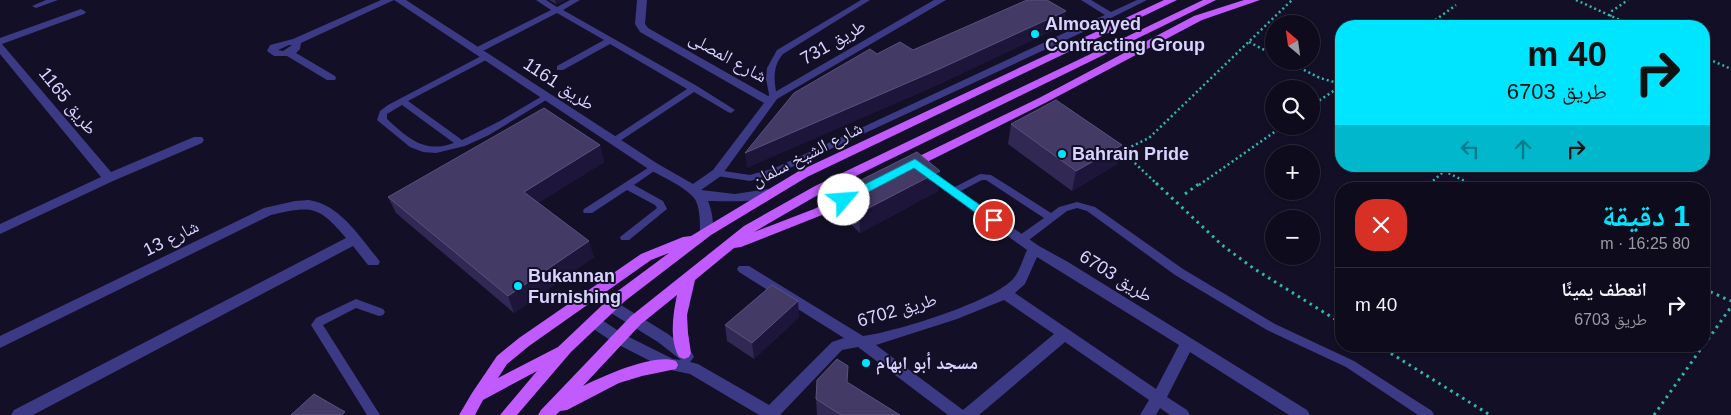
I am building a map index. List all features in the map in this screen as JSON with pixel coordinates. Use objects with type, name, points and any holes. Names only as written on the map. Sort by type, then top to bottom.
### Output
[{"type":"main road","name":"شارع الشيخ سلمان","points":[[508,415],[566,348],[611,306],[706,232],[803,174],[1172,0]]},
{"type":"main road","name":"شارع الشيخ سلمان","points":[[548,414],[636,320],[749,229],[827,185],[1210,0]]},
{"type":"main road","points":[[900,170],[1043,100],[1198,18],[1255,0]]},
{"type":"main road","points":[[722,249],[818,212],[861,191]]},
{"type":"main road","points":[[467,415],[502,360],[524,342],[646,257],[706,232]]},
{"type":"main road","points":[[684,353],[679,325],[681,300],[690,276]]},
{"type":"main road","points":[[477,397],[566,348]]},
{"type":"main road","points":[[548,414],[606,380],[641,369],[671,365]]},
{"type":"street","points":[[294,42],[297,45],[289,53],[281,55],[275,54],[272,51],[280,44],[294,42],[389,0]]},
{"type":"street","name":"طريق 1161","points":[[399,0],[547,98],[697,193],[735,198],[768,194]]},
{"type":"street","name":"شارع المصلى","points":[[642,0],[640,24],[644,30],[772,99],[717,173],[697,193]]},
{"type":"street","name":"طريق 731","points":[[772,99],[941,0]]},
{"type":"street","points":[[0,42],[81,12]]},
{"type":"street","name":"طريق 1165","points":[[0,47],[109,178]]},
{"type":"street","points":[[289,53],[331,78]]},
{"type":"street","points":[[0,229],[109,178],[198,140]]},
{"type":"street","name":"طريق 6703","points":[[915,163],[1034,249],[1063,265],[1302,415]]},
{"type":"street","points":[[697,193],[705,212],[706,232]]},
{"type":"street","name":"شارع 13","points":[[0,342],[268,211],[289,206],[306,205],[322,208],[373,262]]},
{"type":"street","points":[[19,415],[354,240]]},
{"type":"street","name":"طريق 6702","points":[[771,414],[837,346],[848,342],[887,336],[986,303],[1006,294],[1018,283],[1034,249]]},
{"type":"street","points":[[744,269],[860,341],[959,415]]},
{"type":"street","points":[[1006,294],[1182,415]]},
{"type":"street","points":[[611,306],[636,320],[684,353],[690,360],[693,368]]},
{"type":"street","points":[[594,322],[618,338],[671,365],[693,368],[771,414]]},
{"type":"street","points":[[968,415],[1064,334]]},
{"type":"street","points":[[1148,415],[1170,380],[1187,342]]},
{"type":"lane","points":[[36,6],[54,0]]},
{"type":"lane","points":[[540,0],[731,110]]},
{"type":"lane","points":[[547,98],[462,144],[438,151],[418,147],[382,120],[386,110],[576,0]]},
{"type":"lane","points":[[772,99],[769,76],[773,60],[780,52],[866,0]]},
{"type":"lane","points":[[1085,0],[1111,15]]},
{"type":"lane","points":[[717,173],[750,178],[778,170],[1143,0]]},
{"type":"lane","points":[[1046,11],[1080,30]]},
{"type":"lane","points":[[560,68],[610,40]]},
{"type":"lane","points":[[614,141],[694,88]]},
{"type":"lane","points":[[402,102],[462,144]]},
{"type":"lane","points":[[588,211],[654,167]]},
{"type":"lane","points":[[954,191],[980,177],[988,177],[1052,218]]},
{"type":"lane","points":[[625,237],[662,209],[660,203],[626,184]]},
{"type":"lane","points":[[1021,240],[1063,209],[1077,205],[1091,209],[1179,272],[1271,327],[1350,364],[1428,415]]},
{"type":"lane","points":[[374,415],[317,325],[320,321],[356,303],[379,312]]},
{"type":"path","points":[[1292,0],[1149,138],[1122,151],[1222,245],[1253,268],[1335,319]]},
{"type":"path","points":[[1576,0],[1619,20]]},
{"type":"path","points":[[1609,20],[1612,11],[1628,0]]},
{"type":"path","points":[[1435,20],[1456,5]]},
{"type":"path","points":[[1249,42],[1265,50]]},
{"type":"path","points":[[1710,60],[1731,69]]},
{"type":"path","points":[[1304,70],[1335,83]]},
{"type":"path","points":[[1320,100],[1335,89]]},
{"type":"path","points":[[1186,194],[1270,135]]},
{"type":"path","points":[[1430,182],[1443,172]]},
{"type":"path","points":[[1446,172],[1468,182]]},
{"type":"path","points":[[1710,292],[1731,301]]},
{"type":"path","points":[[1710,336],[1731,307]]},
{"type":"path","points":[[1389,352],[1490,415]]},
{"type":"path","points":[[1654,415],[1699,352]]},
{"type":"building","points":[[1027,0],[1047,0],[1066,11],[937,70],[745,153],[794,93],[870,49],[877,54],[900,42],[913,50]]},
{"type":"building","points":[[1056,100],[1122,145],[1076,171],[1011,124]]},
{"type":"building","points":[[544,108],[600,145],[524,192],[589,241],[508,296],[388,197]]},
{"type":"building","points":[[917,152],[940,171],[859,213],[837,192]]},
{"type":"building","points":[[772,285],[798,301],[752,343],[725,325]]},
{"type":"building","points":[[837,359],[848,366],[847,382],[900,415],[841,415],[816,399],[817,380]]},
{"type":"building","points":[[314,394],[345,412],[342,415],[291,415]]},
{"type":"place","name":"Almoayyed Contracting Group","points":[[1035,34]]},
{"type":"place","name":"Bahrain Pride","points":[[1062,154]]},
{"type":"place","name":"Bukannan Furnishing","points":[[518,286]]},
{"type":"place","name":"مسجد أبو ابهام","points":[[866,363]]},
{"type":"route","points":[[844,200],[915,163],[994,220]]}]
